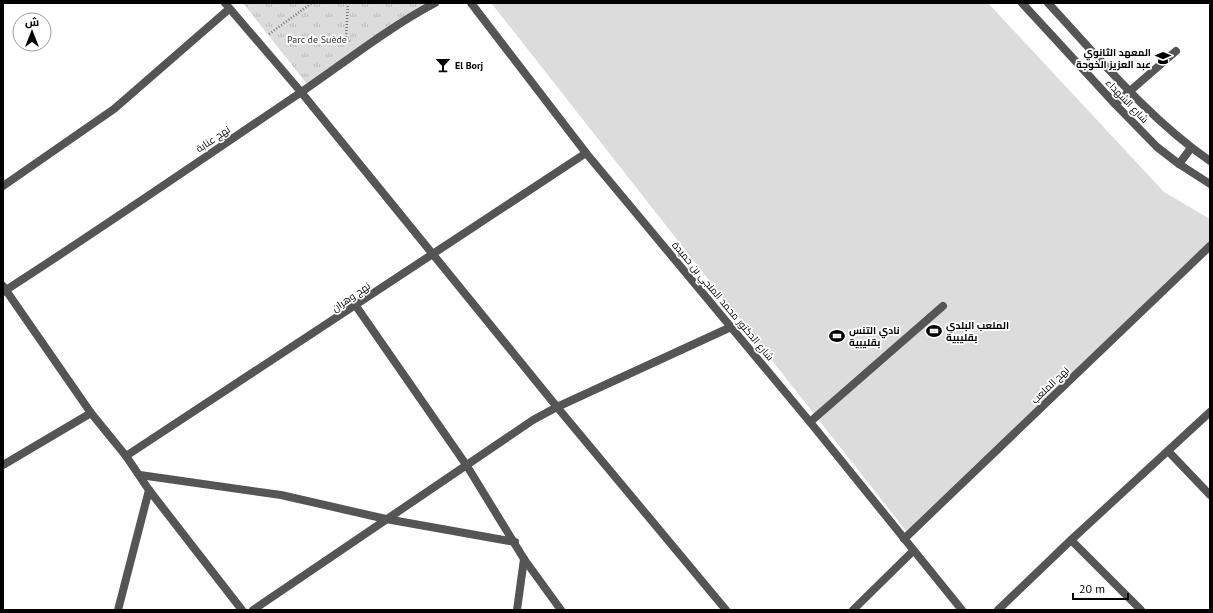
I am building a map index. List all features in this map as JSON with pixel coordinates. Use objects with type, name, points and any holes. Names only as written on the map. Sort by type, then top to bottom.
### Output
[{"type":"street","name":"نهج عنابة","points":[[4,290],[301,92],[408,17],[435,3]]},
{"type":"street","name":"شارع الدكتور محمد المنجي بن حميدة","points":[[471,3],[586,153],[810,422],[962,610]]},
{"type":"street","name":"شارع الشهداء","points":[[1022,3],[1115,104],[1158,147],[1179,164],[1210,184]]},
{"type":"street","name":"شارع الشهداء","points":[[1048,3],[1130,92],[1172,132],[1210,161]]},
{"type":"street","points":[[3,186],[114,109],[227,6],[301,92],[557,407],[726,610]]},
{"type":"street","points":[[1115,104],[1176,51]]},
{"type":"street","points":[[1179,164],[1191,148]]},
{"type":"street","name":"نهج وهران","points":[[126,456],[356,306],[433,253],[586,153]]},
{"type":"street","name":"نهج الملعب","points":[[904,539],[1210,246]]},
{"type":"street","points":[[4,290],[91,413],[126,456],[149,490],[242,610]]},
{"type":"street","points":[[356,306],[467,466],[515,542],[524,559],[561,610]]},
{"type":"street","points":[[810,422],[943,306]]},
{"type":"street","points":[[254,610],[386,519],[467,466],[509,435],[557,407],[731,327]]},
{"type":"street","points":[[998,610],[1071,540],[1210,412]]},
{"type":"street","points":[[3,465],[91,413]]},
{"type":"street","points":[[1168,451],[1210,496]]},
{"type":"street","points":[[140,475],[281,495],[386,519],[515,542]]},
{"type":"street","points":[[118,610],[149,490]]},
{"type":"street","points":[[1071,540],[1141,610]]},
{"type":"street","points":[[852,610],[913,551]]},
{"type":"street","points":[[517,610],[524,559]]},
{"type":"path","points":[[257,42],[312,3]]},
{"type":"path","points":[[348,3],[346,37],[358,51]]},
{"type":"green space","name":"Parc de Suède","points":[[243,3],[433,3],[310,88]]},
{"type":"green space","name":"الملعب البلدي بقليبية","points":[[988,3],[1164,192],[1210,219],[1210,246],[906,531],[492,4]]},
{"type":"place","name":"المعهد الثانوي عبد العزيز الخوجة","points":[[1163,58]]},
{"type":"place","name":"El Borj","points":[[443,65]]},
{"type":"place","name":"الملعب البلدي بقليبية","points":[[934,331]]},
{"type":"place","name":"نادي التنس بقليبية","points":[[837,336]]}]
